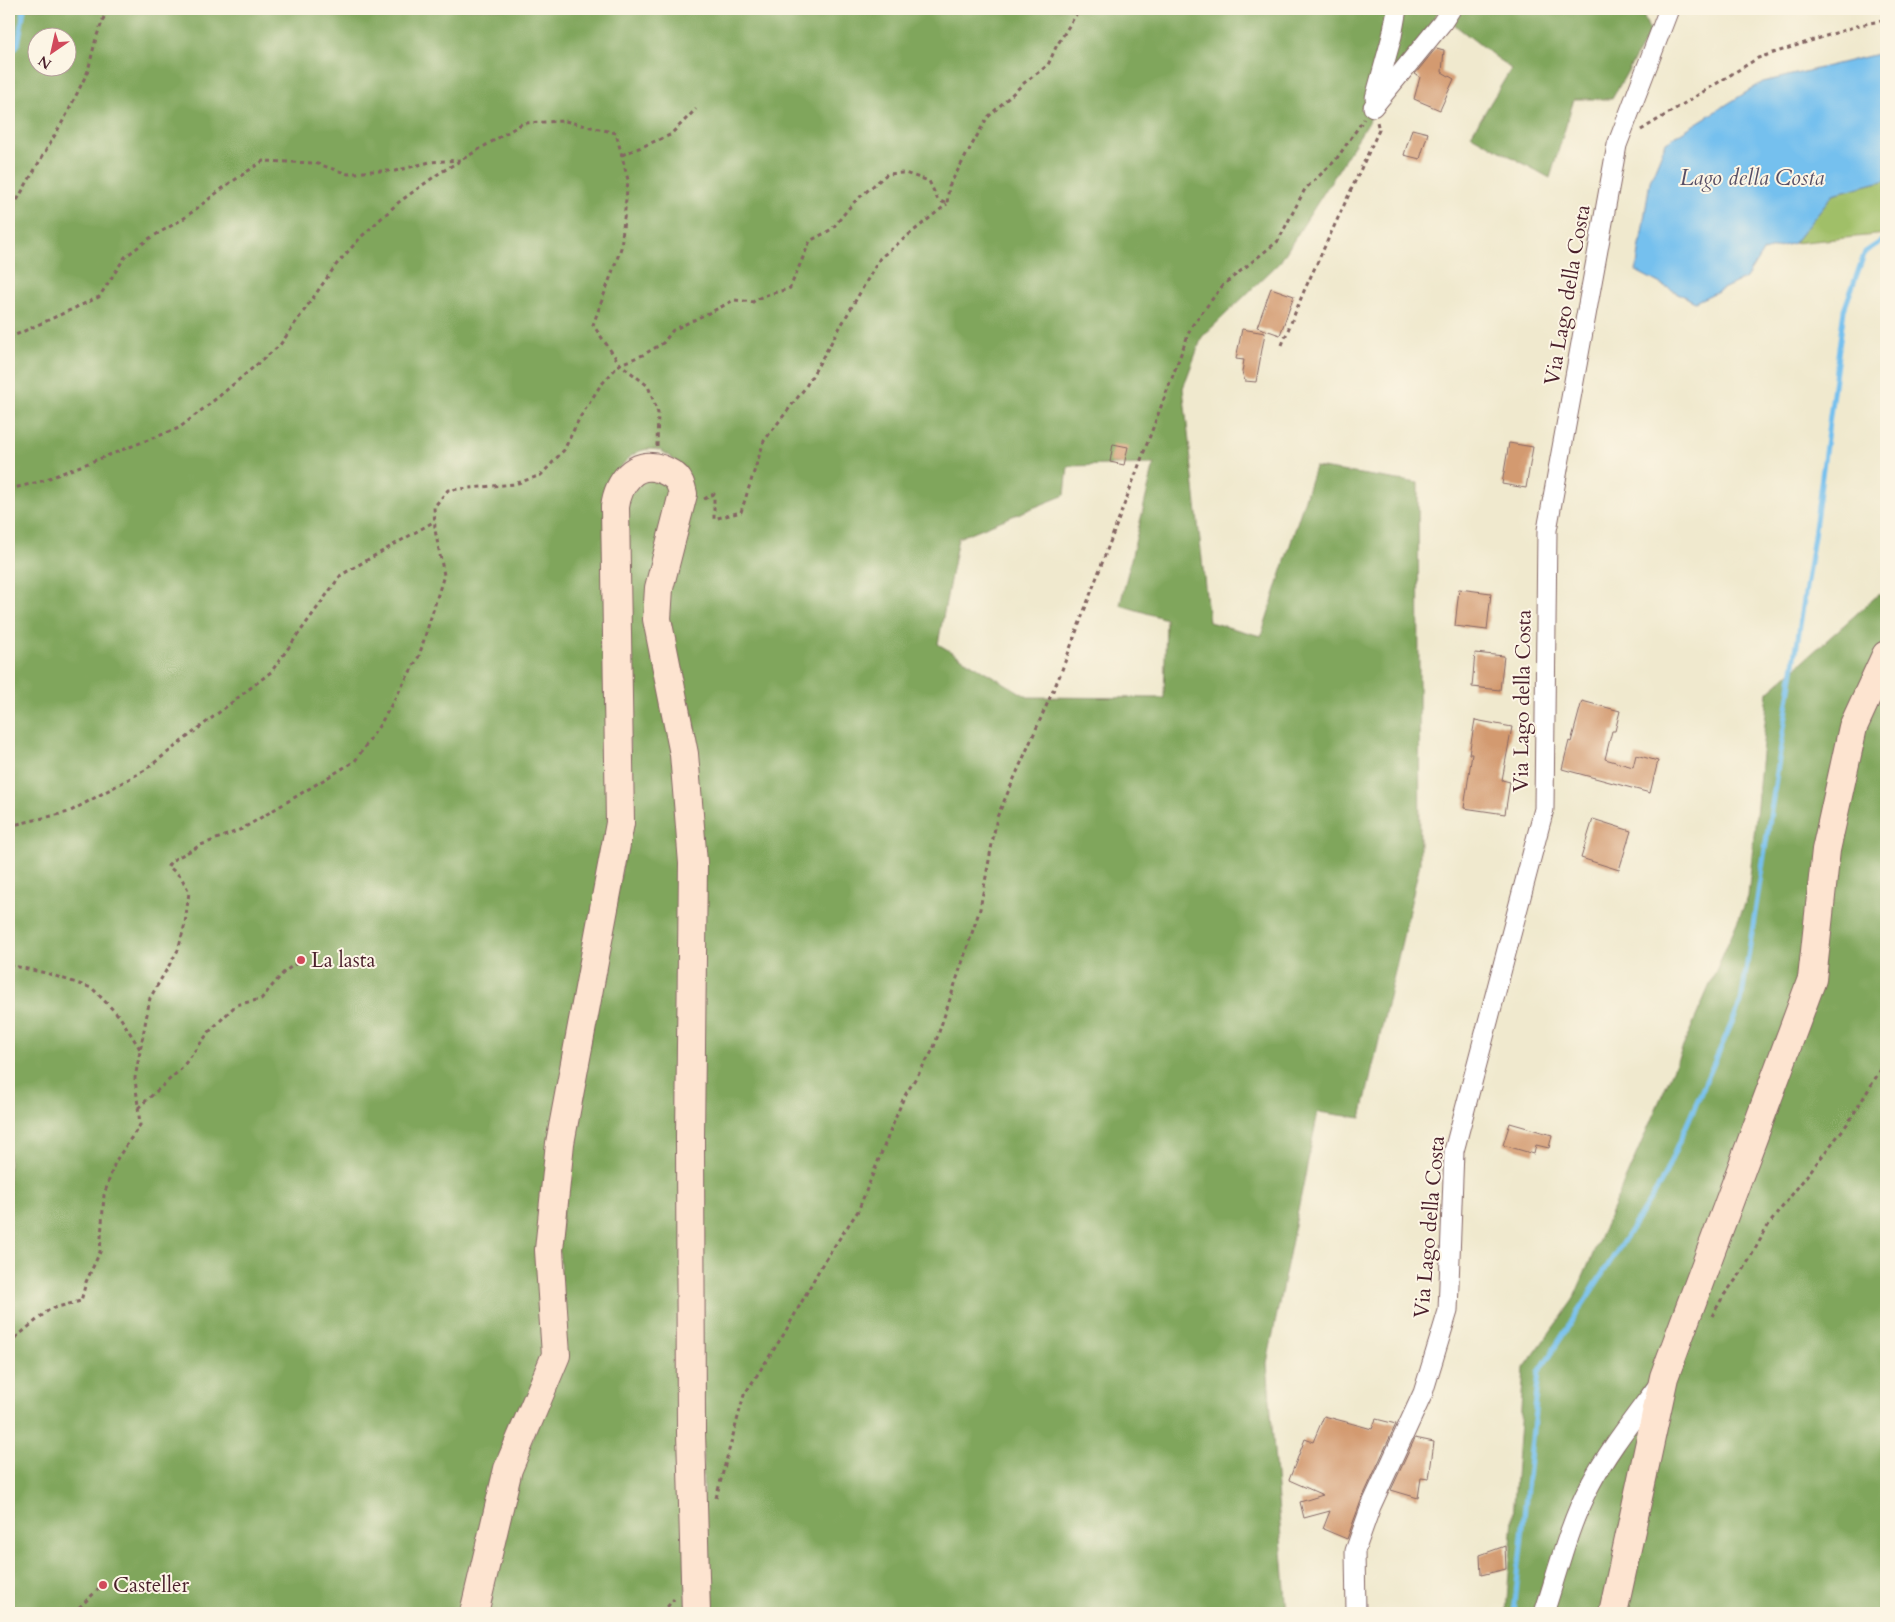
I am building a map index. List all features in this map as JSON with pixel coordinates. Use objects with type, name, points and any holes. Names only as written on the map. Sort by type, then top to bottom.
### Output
[{"type":"main road","points":[[474,1613],[508,1470],[556,1355],[549,1250],[560,1143],[620,823],[615,507],[617,493],[627,477],[641,467],[656,467],[671,473],[680,482],[683,494],[666,551],[658,588],[657,619],[684,754],[693,863],[690,1128],[690,1432],[696,1613]]},
{"type":"main road","points":[[1613,1613],[1664,1377],[1812,979],[1826,850],[1853,727],[1886,655]]},
{"type":"street","points":[[1373,106],[1392,36],[1397,9]]},
{"type":"street","points":[[1373,106],[1442,23],[1451,9]]},
{"type":"street","name":"Via Lago della Costa","points":[[1356,1613],[1355,1551],[1371,1506],[1423,1393],[1448,1311],[1454,1151],[1544,809],[1547,530],[1617,145],[1669,9]]},
{"type":"street","points":[[1544,1613],[1568,1537],[1589,1486],[1608,1454],[1664,1377]]},
{"type":"path","points":[[9,214],[67,114],[84,80],[96,38],[107,9]]},
{"type":"path","points":[[698,502],[714,494],[714,519],[741,512],[764,441],[805,388],[880,258],[947,204],[949,186],[987,118],[1024,83],[1048,65],[1056,47],[1075,16],[1083,9]]},
{"type":"path","points":[[1617,145],[1758,58],[1860,25],[1886,20]]},
{"type":"path","points":[[1282,345],[1304,291],[1379,130],[1373,106]]},
{"type":"path","points":[[715,1500],[744,1395],[784,1334],[823,1264],[858,1211],[904,1097],[933,1050],[980,909],[997,817],[1060,675],[1191,327],[1223,285],[1278,241],[1305,189],[1335,160],[1373,106]]},
{"type":"path","points":[[622,155],[670,135],[696,109]]},
{"type":"path","points":[[9,489],[39,482],[179,428],[280,345],[336,265],[361,237],[399,202],[438,174],[523,123],[565,121],[616,133],[622,155],[628,180],[621,248],[593,325],[620,364],[648,386],[658,413],[656,467]]},
{"type":"path","points":[[9,338],[99,296],[125,257],[150,238],[183,219],[227,185],[263,161],[315,164],[348,174],[371,171],[395,171],[430,162],[462,160]]},
{"type":"path","points":[[9,1343],[50,1309],[81,1301],[86,1282],[100,1252],[104,1195],[115,1162],[140,1124],[135,1078],[150,998],[178,950],[185,924],[189,892],[181,877],[168,866],[171,862],[201,845],[242,829],[355,761],[381,723],[418,656],[444,575],[434,521],[434,507],[448,490],[515,484],[541,475],[564,450],[600,386],[620,364],[643,355],[663,343],[673,330],[734,300],[754,302],[761,296],[776,294],[790,288],[810,241],[832,229],[853,203],[886,174],[905,173],[929,181],[938,200],[947,204]]},
{"type":"path","points":[[9,826],[70,812],[145,770],[271,672],[341,575],[434,521]]},
{"type":"path","points":[[138,1108],[181,1068],[209,1032],[236,1005],[261,999],[284,972],[301,960]]},
{"type":"path","points":[[9,965],[46,973],[92,988],[120,1017],[140,1049]]},
{"type":"path","points":[[1707,1323],[1724,1294],[1744,1269],[1769,1224],[1848,1123],[1886,1061]]},
{"type":"path","points":[[73,1613],[104,1585]]},
{"type":"green space","points":[[9,9],[1641,9],[1650,32],[1612,99],[1574,99],[1550,178],[1471,135],[1511,69],[1438,12],[1280,262],[1202,337],[1183,388],[1209,622],[1261,636],[1315,467],[1418,483],[1420,863],[1361,1118],[1318,1112],[1267,1363],[1287,1613],[705,1613],[698,1138],[665,619],[678,463],[663,452],[651,449],[640,451],[630,457],[618,471],[609,822],[545,1353],[463,1613],[9,1613]],"holes":[[[1154,464],[1120,605],[1166,619],[1164,698],[1028,697],[938,644],[958,538],[1065,495],[1068,466]]]},
{"type":"green space","points":[[1886,180],[1886,234],[1794,243],[1833,194]]},
{"type":"green space","points":[[648,476],[669,487],[673,505],[658,549],[684,863],[686,1613],[485,1613],[518,1473],[566,1356],[559,1250],[570,1144],[630,824],[627,497]]},
{"type":"green space","points":[[1879,594],[1886,606],[1886,1613],[1506,1613],[1524,1368],[1573,1300],[1748,897],[1768,692]]},
{"type":"water","name":"Lago della Costa","points":[[1886,52],[1886,180],[1833,194],[1794,243],[1763,251],[1746,278],[1695,302],[1636,271],[1650,181],[1666,142],[1763,82]]},
{"type":"building","points":[[1436,48],[1444,50],[1442,72],[1454,79],[1440,110],[1414,99],[1420,77],[1415,74]]},
{"type":"building","points":[[1412,129],[1428,133],[1420,159],[1404,155]]},
{"type":"building","points":[[1271,288],[1294,296],[1280,335],[1257,327]]},
{"type":"building","points":[[1242,329],[1265,333],[1256,382],[1245,381],[1242,372],[1244,360],[1236,359]]},
{"type":"building","points":[[1509,443],[1533,447],[1526,488],[1502,484]]},
{"type":"building","points":[[1113,444],[1128,447],[1124,465],[1110,462]]},
{"type":"building","points":[[1459,589],[1491,593],[1487,630],[1455,626]]},
{"type":"building","points":[[1475,653],[1504,656],[1500,690],[1472,687]]},
{"type":"building","points":[[1582,701],[1620,711],[1615,731],[1612,731],[1605,759],[1633,767],[1636,755],[1658,761],[1650,793],[1562,769]]},
{"type":"building","points":[[1475,720],[1512,727],[1502,780],[1510,782],[1505,814],[1464,808],[1472,754],[1469,754]]},
{"type":"building","points":[[1593,819],[1631,831],[1619,870],[1581,858]]},
{"type":"building","points":[[1510,1123],[1552,1135],[1549,1148],[1536,1145],[1534,1154],[1503,1145]]},
{"type":"building","points":[[1324,1416],[1372,1429],[1376,1419],[1396,1424],[1361,1501],[1347,1539],[1323,1529],[1330,1511],[1304,1518],[1300,1502],[1323,1495],[1289,1480],[1305,1439],[1313,1442]]},
{"type":"building","points":[[1415,1438],[1434,1442],[1429,1479],[1421,1478],[1418,1498],[1391,1490]]},
{"type":"building","points":[[1505,1546],[1506,1569],[1481,1575],[1480,1555]]},
{"type":"waterway","points":[[9,56],[18,44],[24,9]]},
{"type":"waterway","points":[[1514,1613],[1539,1372],[1661,1183],[1741,1002],[1814,536],[1844,310],[1865,252],[1886,238]]},
{"type":"place","name":"La lasta","points":[[301,960]]},
{"type":"place","name":"Casteller","points":[[103,1585]]}]
